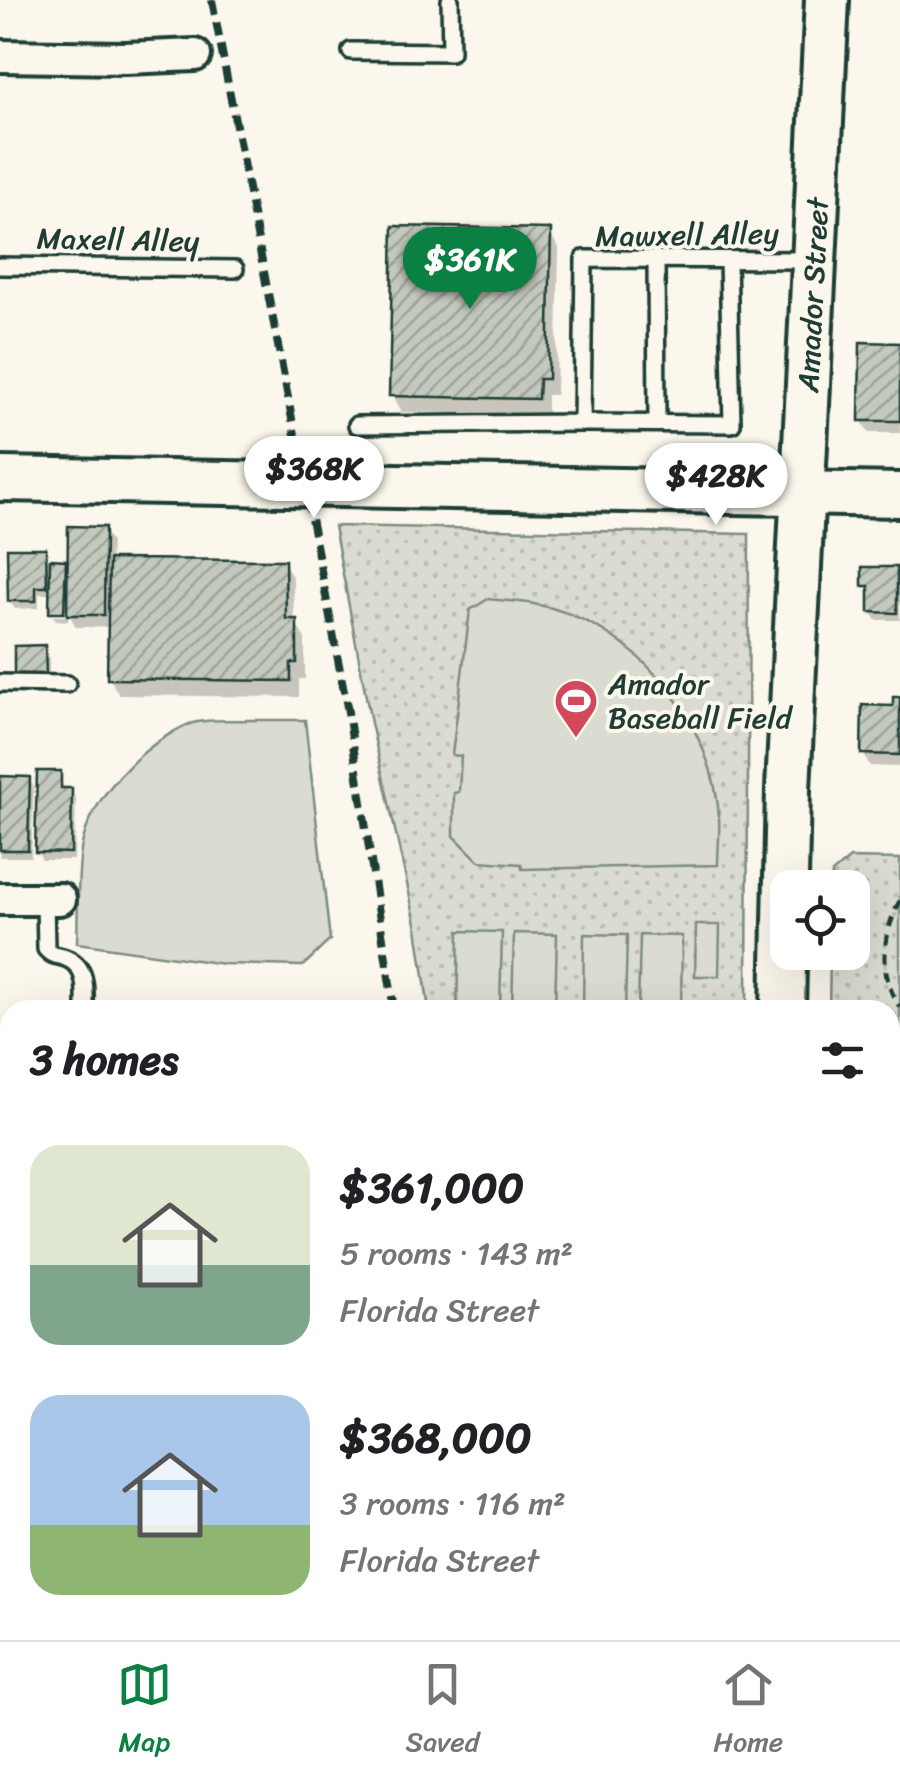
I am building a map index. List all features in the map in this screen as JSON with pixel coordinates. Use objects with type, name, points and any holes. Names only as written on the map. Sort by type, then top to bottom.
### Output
[{"type":"street","name":"Amador Street","points":[[783,1000],[788,789],[828,0]]},
{"type":"street","points":[[0,56],[195,55]]},
{"type":"street","points":[[0,478],[900,495]]},
{"type":"street","points":[[0,899],[52,899]]},
{"type":"lane","points":[[351,51],[450,52],[450,0]]},
{"type":"lane","name":"Mawxell Alley","points":[[582,423],[584,259],[815,260]]},
{"type":"lane","points":[[656,260],[657,423]]},
{"type":"lane","points":[[357,425],[732,424],[728,260]]},
{"type":"lane","name":"Maxell Alley","points":[[0,266],[236,269]]},
{"type":"lane","points":[[0,683],[67,684]]},
{"type":"lane","points":[[52,899],[46,949],[54,956],[69,959],[82,972],[85,1000]]},
{"type":"path","points":[[897,1000],[884,960],[886,936],[900,901]]},
{"type":"shaded area","points":[[334,526],[749,534],[747,1000],[428,1000],[417,928],[371,723]]},
{"type":"shaded area","name":"Amador Baseball Field","points":[[488,599],[534,604],[570,614],[604,631],[661,681],[702,746],[714,782],[719,818],[718,865],[522,869],[521,864],[479,861],[454,836],[454,793],[459,792],[461,756],[452,755],[470,610]]},
{"type":"shaded area","points":[[305,720],[330,940],[303,966],[224,964],[77,943],[78,884],[86,831],[106,793],[135,760],[170,734],[193,723]]},
{"type":"shaded area","points":[[850,858],[900,859],[900,1000],[829,1000],[830,970],[870,970],[870,870],[836,870]]},
{"type":"shaded area","points":[[696,925],[720,925],[719,976],[695,976]]},
{"type":"shaded area","points":[[459,931],[502,932],[500,1000],[457,1000]]},
{"type":"shaded area","points":[[514,933],[557,934],[555,1000],[512,1000]]},
{"type":"shaded area","points":[[584,934],[627,935],[625,1000],[583,1000]]},
{"type":"shaded area","points":[[640,935],[682,936],[681,1000],[638,1000]]},
{"type":"building","points":[[393,226],[551,229],[548,379],[539,379],[538,399],[389,396]]},
{"type":"building","points":[[860,342],[900,343],[900,421],[859,421]]},
{"type":"building","points":[[68,526],[105,527],[104,615],[67,615]]},
{"type":"building","points":[[7,548],[46,548],[47,587],[36,587],[36,601],[8,601]]},
{"type":"building","points":[[50,559],[66,560],[64,613],[49,613]]},
{"type":"building","points":[[109,559],[285,560],[286,619],[297,619],[297,663],[291,663],[291,681],[107,679]]},
{"type":"building","points":[[862,567],[897,567],[897,613],[869,612],[869,586],[862,586]]},
{"type":"building","points":[[45,645],[46,675],[14,675],[14,646]]},
{"type":"building","points":[[893,697],[900,697],[900,755],[861,754],[862,705],[893,706]]},
{"type":"building","points":[[37,771],[61,771],[61,788],[72,788],[71,853],[35,852]]},
{"type":"building","points":[[0,776],[30,777],[28,850],[0,850]]},
{"type":"railway","points":[[212,0],[348,712],[392,1000]]},
{"type":"place","name":"Amador Baseball Field","points":[[576,739]]}]
